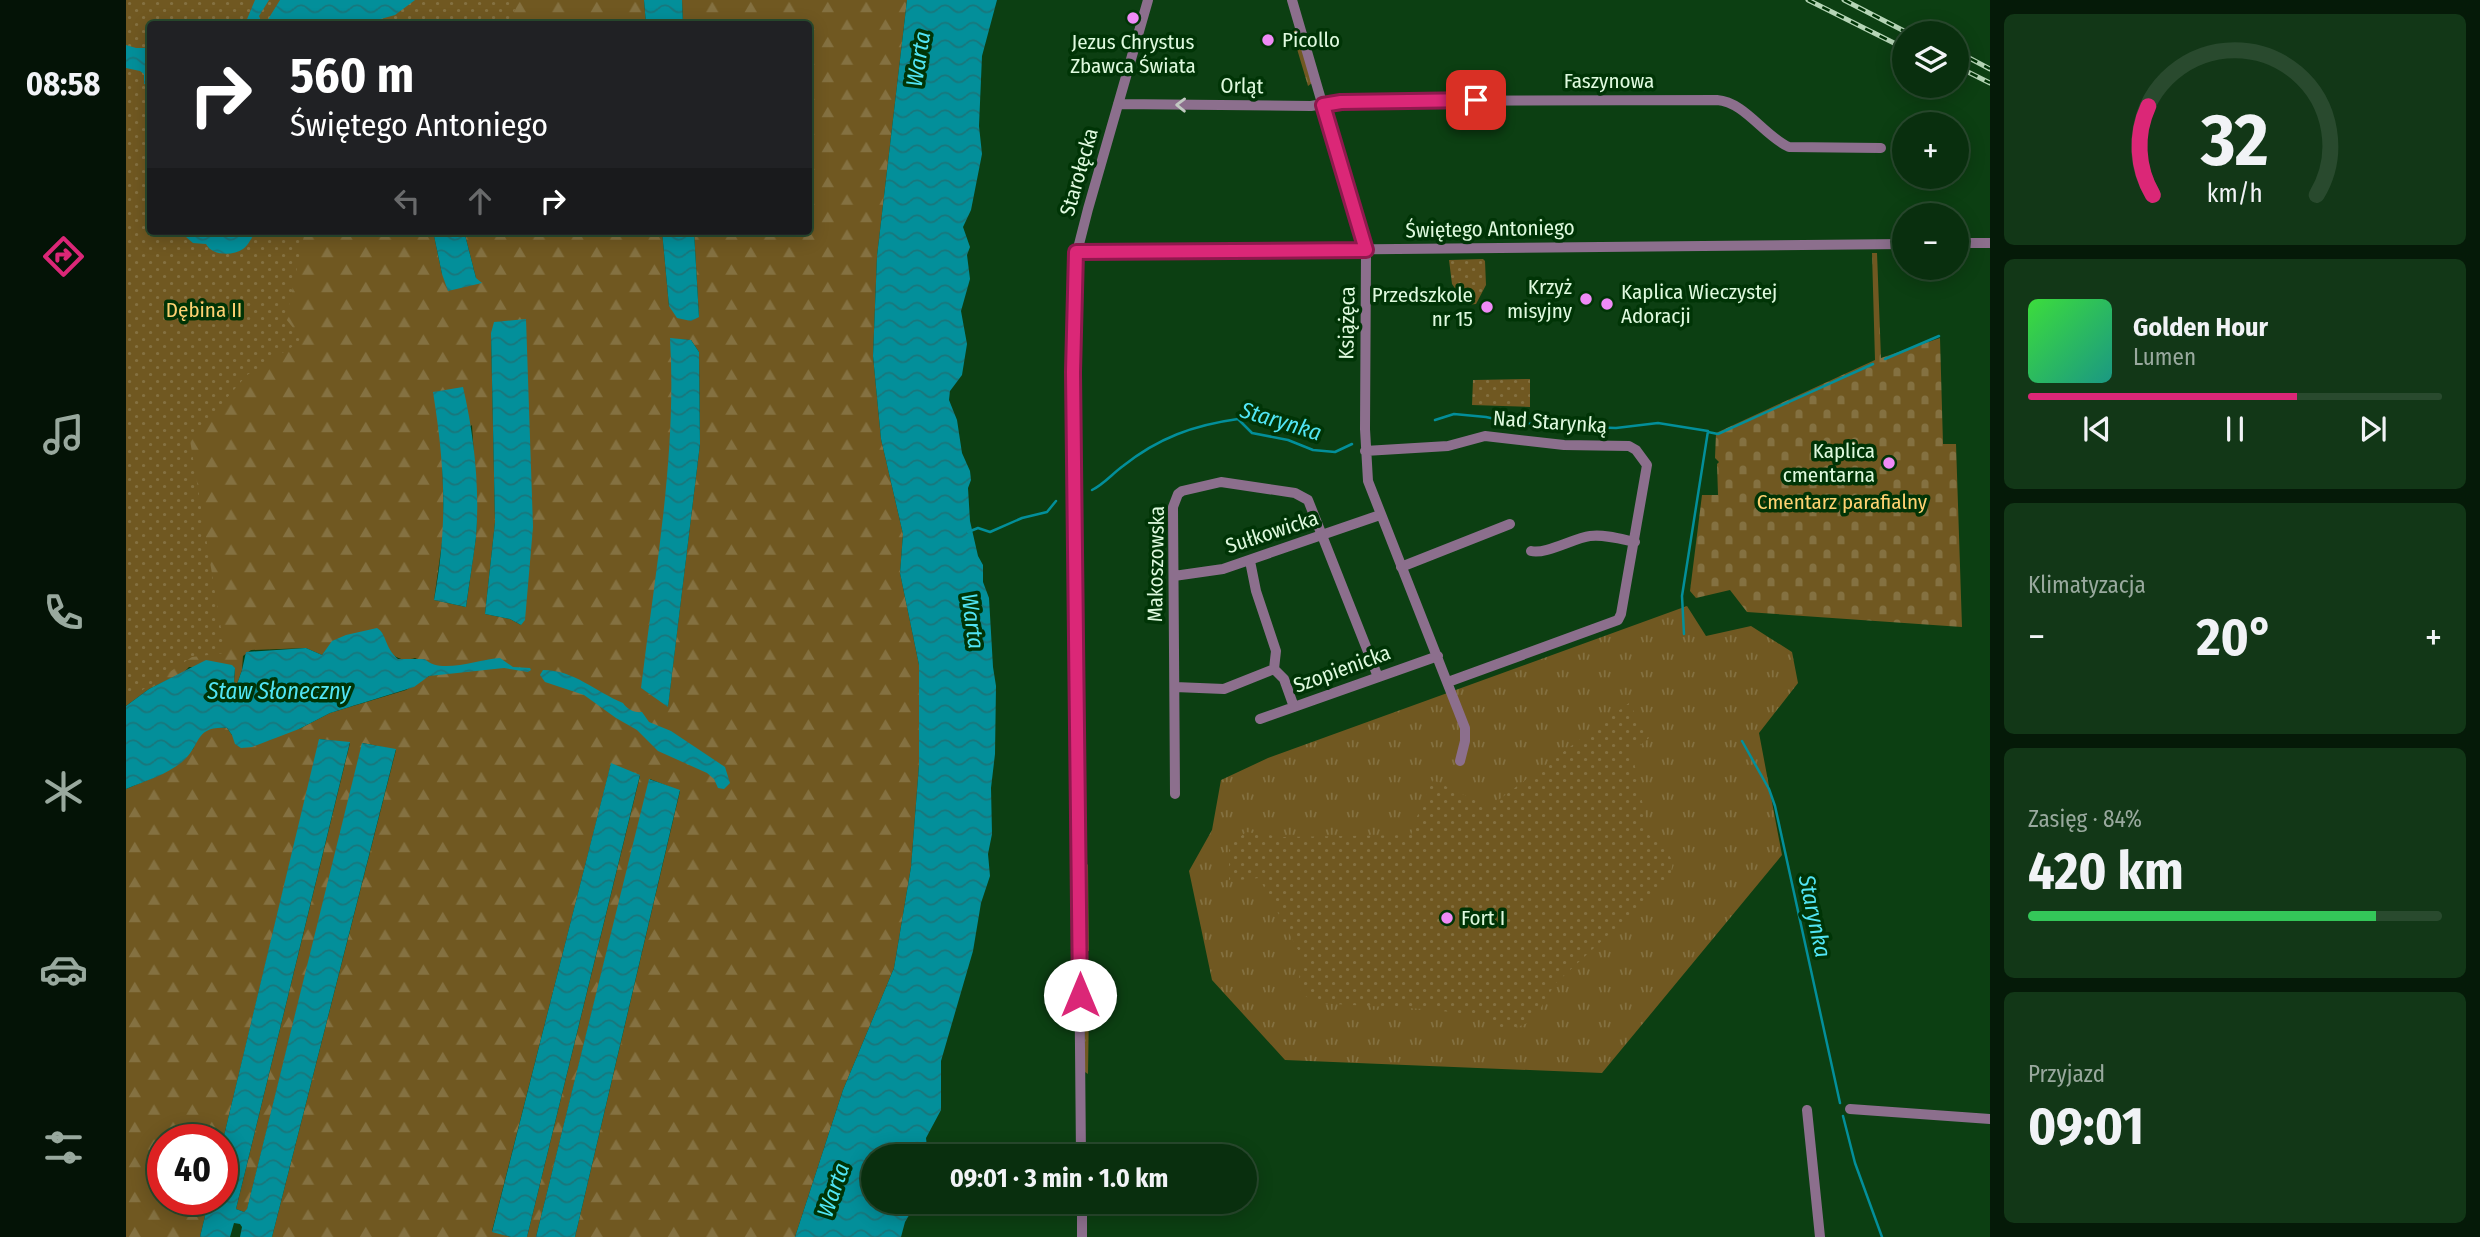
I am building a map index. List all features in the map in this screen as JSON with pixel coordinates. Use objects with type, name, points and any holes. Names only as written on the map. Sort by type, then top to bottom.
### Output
[{"type":"street","name":"Starołęcka","points":[[1081,1144],[1073,382],[1076,252],[1149,0]]},
{"type":"street","name":"Książęca","points":[[1292,0],[1362,250],[1365,451],[1368,481],[1465,727],[1460,761]]},
{"type":"street","name":"Faszynowa","points":[[1323,105],[1341,102],[1476,100],[1722,101],[1732,104],[1789,147],[1881,148]]},
{"type":"street","name":"Orląt","points":[[1118,104],[1323,105]]},
{"type":"street","points":[[1969,243],[1990,243]]},
{"type":"street","name":"Świętego Antoniego","points":[[1076,252],[1892,244]]},
{"type":"street","name":"Nad Starynką","points":[[1365,451],[1448,446],[1485,436],[1632,447],[1645,461],[1647,467],[1635,542],[1618,620],[1448,682]]},
{"type":"street","name":"Makoszowska","points":[[1175,794],[1175,500],[1182,491],[1221,482],[1303,495],[1312,505],[1378,677]]},
{"type":"street","name":"Sułkowicka","points":[[1174,576],[1208,572],[1250,561],[1380,515]]},
{"type":"street","points":[[1401,567],[1510,524]]},
{"type":"street","points":[[1531,551],[1539,552],[1592,535],[1635,542]]},
{"type":"street","points":[[1250,561],[1256,592],[1276,651],[1274,669]]},
{"type":"street","name":"Szopienicka","points":[[1260,719],[1438,656]]},
{"type":"street","points":[[1175,687],[1224,689],[1274,669]]},
{"type":"street","points":[[1274,669],[1284,679],[1294,707]]},
{"type":"street","points":[[1850,1109],[1990,1119]]},
{"type":"street","points":[[1807,1110],[1820,1237]]},
{"type":"street","points":[[1082,1214],[1082,1237]]},
{"type":"green space","name":"Dębina II","points":[[126,0],[518,0],[511,21],[147,21],[147,235],[304,235],[286,319],[303,340],[247,375],[190,440],[225,653],[192,657],[126,701]]},
{"type":"green space","points":[[415,0],[644,0],[646,21],[370,21]]},
{"type":"green space","points":[[682,0],[907,0],[877,256],[873,356],[881,439],[903,534],[900,573],[919,665],[919,765],[911,867],[894,968],[843,1090],[795,1237],[575,1237],[680,791],[650,779],[536,1237],[527,1237],[640,776],[611,764],[492,1231],[511,1237],[272,1237],[396,750],[363,743],[247,1210],[238,1210],[350,743],[320,739],[227,1124],[147,1124],[147,1215],[205,1215],[200,1237],[126,1237],[126,789],[157,776],[193,749],[200,734],[213,727],[227,728],[232,735],[299,729],[330,713],[406,690],[437,674],[430,665],[415,658],[395,656],[384,640],[327,649],[322,655],[306,648],[251,650],[243,656],[237,684],[234,682],[235,669],[189,667],[149,689],[126,706],[126,68],[147,211],[147,235],[434,235],[442,274],[476,278],[465,235],[662,235],[669,306],[699,317],[694,235],[812,235],[812,21],[683,21]],"holes":[[[491,333],[521,625],[510,619],[485,614],[495,522]],[[671,339],[691,340],[699,352],[700,444],[668,706],[673,389]],[[472,425],[477,504],[476,537],[466,607],[434,600],[444,528],[442,449]]]},
{"type":"green space","points":[[1296,27],[1312,83],[1308,86],[1292,32]]},
{"type":"green space","name":"Cmentarz parafialny","points":[[1872,253],[1877,253],[1881,358],[1940,338],[1943,444],[1956,444],[1962,627],[1747,612],[1730,590],[1696,598],[1690,591],[1702,495],[1718,495],[1716,433],[1875,360]]},
{"type":"green space","points":[[1483,259],[1486,285],[1476,304],[1465,305],[1464,291],[1457,291],[1452,284],[1449,260]]},
{"type":"green space","points":[[1530,379],[1530,407],[1472,405],[1473,380]]},
{"type":"green space","points":[[1687,606],[1706,636],[1751,626],[1792,652],[1798,683],[1759,733],[1782,855],[1602,1073],[1285,1060],[1212,980],[1189,871],[1212,830],[1221,780],[1268,758]]},
{"type":"green space","points":[[1629,703],[1649,738],[1632,752],[1649,835],[1663,847],[1673,861],[1670,878],[1556,983],[1534,1017],[1527,1023],[1509,1028],[1495,1027],[1486,1016],[1424,1009],[1316,1003],[1301,993],[1299,978],[1303,959],[1259,878],[1229,881],[1229,846],[1246,832],[1282,837],[1411,835],[1433,780],[1489,807]]},
{"type":"green space","points":[[1084,861],[1088,865],[1089,951],[1084,950]]},
{"type":"green space","points":[[1089,1004],[1088,1074],[1085,1072],[1085,1005]]},
{"type":"water","points":[[255,0],[269,0],[259,16],[261,21],[246,21]]},
{"type":"water","points":[[280,0],[415,0],[395,15],[374,21],[267,21]]},
{"type":"water","points":[[644,0],[682,0],[683,21],[646,21]]},
{"type":"water","name":"Warta","points":[[907,0],[997,0],[982,56],[979,126],[982,154],[971,210],[963,227],[970,247],[967,255],[970,279],[961,311],[967,344],[962,375],[950,391],[949,400],[957,420],[962,453],[970,471],[970,521],[989,598],[996,686],[995,754],[991,788],[992,834],[988,854],[990,876],[981,903],[973,951],[941,1061],[941,1110],[926,1138],[927,1144],[861,1144],[861,1214],[910,1214],[901,1237],[795,1237],[843,1090],[894,968],[911,867],[919,765],[919,665],[900,573],[903,534],[881,439],[873,356],[877,256]]},
{"type":"water","points":[[126,45],[147,48],[147,84],[144,84],[144,74],[140,71],[126,68]]},
{"type":"water","points":[[184,235],[254,235],[243,249],[228,254],[213,251],[206,244],[193,243]]},
{"type":"water","points":[[434,235],[465,235],[476,278],[482,283],[448,291]]},
{"type":"water","points":[[662,235],[694,235],[699,317],[691,321],[677,318],[669,306]]},
{"type":"water","points":[[526,319],[533,527],[525,620],[521,625],[510,619],[485,614],[495,522],[491,333],[494,322]]},
{"type":"water","points":[[670,338],[691,340],[699,352],[700,444],[668,707],[641,688],[668,470]]},
{"type":"water","points":[[463,387],[477,480],[476,537],[466,607],[434,600],[441,546],[443,496],[433,392]]},
{"type":"water","name":"Staw Słoneczny","points":[[377,628],[398,659],[425,659],[431,664],[450,666],[500,658],[513,667],[531,670],[528,672],[504,668],[429,676],[414,687],[330,713],[299,729],[252,747],[241,748],[235,744],[227,728],[208,730],[176,767],[126,789],[126,706],[149,689],[206,660],[232,665],[235,668],[234,682],[237,684],[246,652],[306,648],[322,655],[332,641]]},
{"type":"water","points":[[543,670],[575,678],[623,703],[631,710],[642,712],[649,722],[671,731],[725,767],[730,783],[724,789],[718,788],[707,773],[658,751],[637,730],[584,695],[545,682],[540,675]]},
{"type":"water","points":[[319,739],[350,742],[238,1201],[238,1124],[227,1124]]},
{"type":"water","points":[[362,743],[396,749],[272,1237],[240,1237],[242,1227],[234,1223],[230,1237],[200,1237],[205,1215],[238,1215],[238,1210],[244,1212],[247,1209]]},
{"type":"water","points":[[611,763],[640,775],[527,1237],[511,1237],[492,1232]]},
{"type":"water","points":[[649,779],[680,790],[575,1237],[536,1237]]},
{"type":"waterway","name":"Starynka","points":[[1885,359],[1939,336]]},
{"type":"waterway","name":"Starynka","points":[[1708,432],[1718,434],[1873,364]]},
{"type":"waterway","name":"Starynka","points":[[1435,420],[1454,414],[1557,426],[1616,428],[1658,423],[1708,431],[1682,596],[1684,634]]},
{"type":"waterway","name":"Starynka","points":[[1092,490],[1136,456],[1163,440],[1192,429],[1238,419],[1252,433],[1288,440],[1313,450],[1335,452],[1352,444]]},
{"type":"waterway","name":"Starynka","points":[[968,532],[978,528],[990,532],[1022,518],[1047,512],[1056,501]]},
{"type":"waterway","name":"Starynka","points":[[1742,741],[1769,789],[1775,806],[1840,1103]]},
{"type":"waterway","name":"Starynka","points":[[1843,1116],[1855,1163],[1882,1237]]},
{"type":"railway","points":[[1808,0],[1892,42]]},
{"type":"railway","points":[[1844,0],[1892,25]]},
{"type":"railway","points":[[1969,58],[1990,69]]},
{"type":"railway","points":[[1969,72],[1990,83]]},
{"type":"place","name":"Jezus Chrystus Zbawca Świata","points":[[1133,18]]},
{"type":"place","name":"Picollo","points":[[1268,40]]},
{"type":"place","name":"Krzyż misyjny","points":[[1586,299]]},
{"type":"place","name":"Kaplica Wieczystej Adoracji","points":[[1607,304]]},
{"type":"place","name":"Przedszkole nr 15","points":[[1487,307]]},
{"type":"place","name":"Kaplica cmentarna","points":[[1889,463]]},
{"type":"place","name":"Fort I","points":[[1447,918]]},
{"type":"route","points":[[1080,995],[1073,372],[1076,252],[1366,250],[1323,105],[1341,102],[1476,100]]}]
